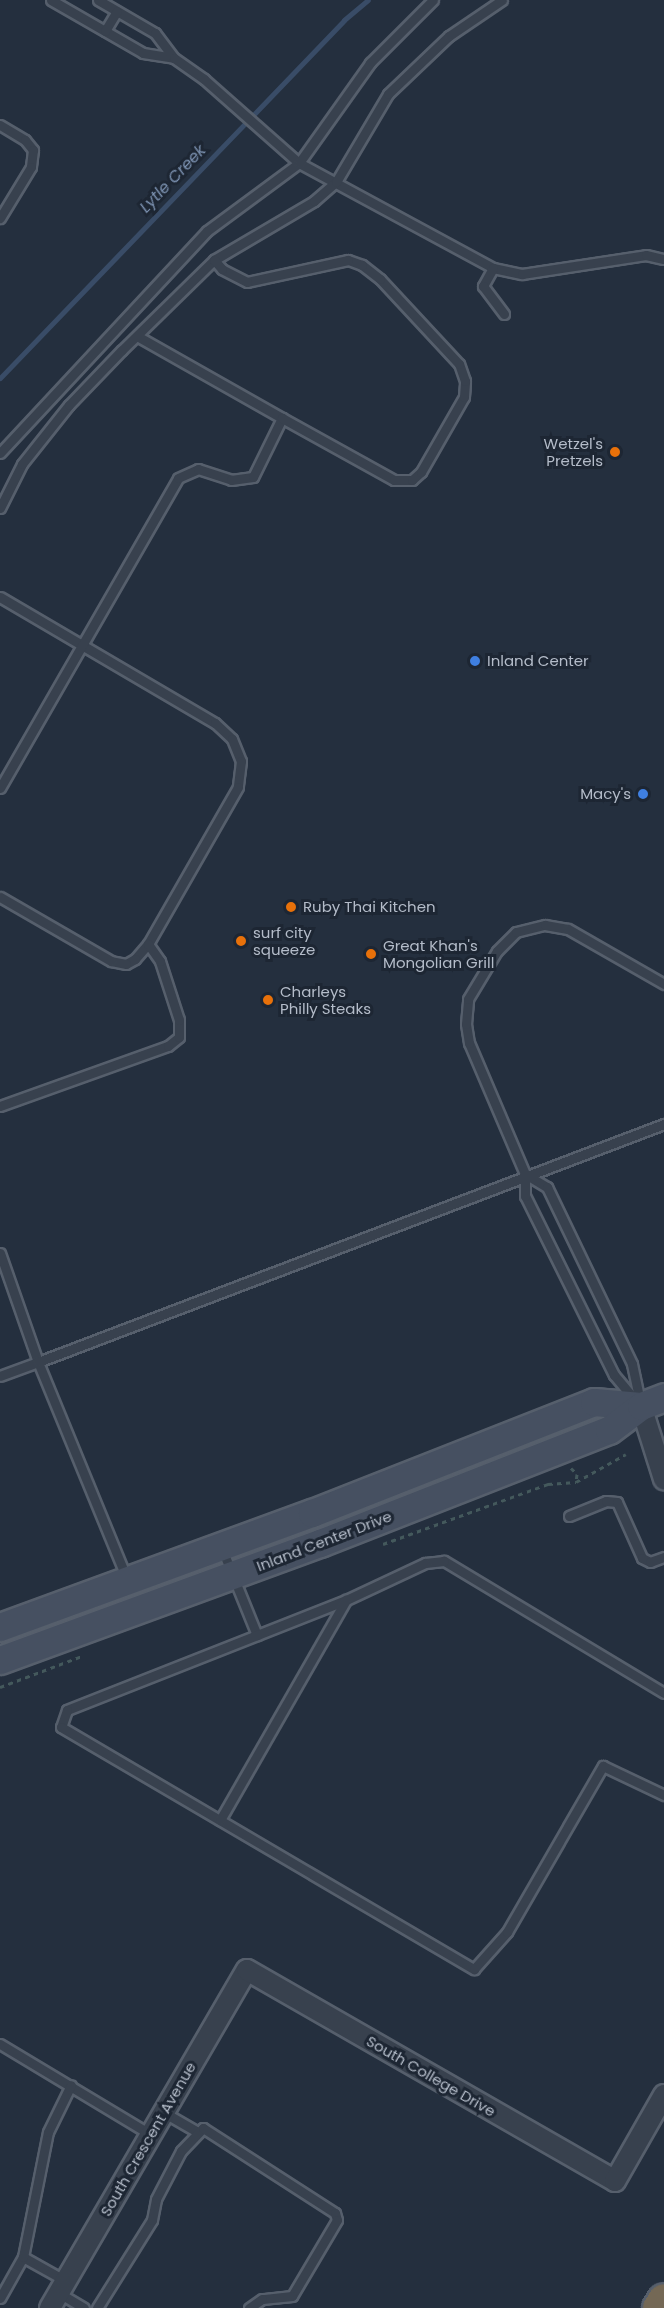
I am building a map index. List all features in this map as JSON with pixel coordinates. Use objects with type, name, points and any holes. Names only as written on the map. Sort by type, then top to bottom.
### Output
[{"type":"highway","points":[[659,2308],[664,2300]]},
{"type":"main road","name":"Inland Center Drive","points":[[0,1627],[221,1547],[594,1402],[652,1402]]},
{"type":"main road","name":"Inland Center Drive","points":[[0,1660],[232,1576],[609,1430],[652,1402]]},
{"type":"street","points":[[652,1402],[664,1479]]},
{"type":"street","name":"South Crescent Avenue","points":[[58,2294],[247,1970]]},
{"type":"street","name":"South College Drive","points":[[247,1970],[615,2181],[664,2095]]},
{"type":"lane","points":[[51,0],[143,53],[174,58]]},
{"type":"lane","points":[[98,0],[155,33],[174,58],[204,79],[299,163],[493,268],[522,274],[646,255],[664,260]]},
{"type":"lane","points":[[0,453],[207,231],[299,163],[370,63],[433,0]]},
{"type":"lane","points":[[0,508],[22,464],[69,405],[137,336],[214,261],[314,201],[336,182],[388,94],[449,36],[502,0]]},
{"type":"lane","points":[[105,31],[117,11]]},
{"type":"lane","points":[[0,125],[25,140],[33,150],[31,166],[0,218]]},
{"type":"lane","points":[[137,336],[282,418],[403,482],[421,472],[464,396],[465,381],[450,354],[380,279],[362,266],[348,260],[247,282],[214,261]]},
{"type":"lane","points":[[493,268],[483,286],[504,314]]},
{"type":"lane","points":[[0,788],[178,478],[198,469],[231,480],[253,477],[282,418]]},
{"type":"lane","points":[[0,597],[214,723],[232,739],[241,761],[238,787],[148,944],[126,963],[111,961],[0,897]]},
{"type":"lane","points":[[652,1402],[614,1375],[525,1196],[525,1174],[468,1043],[466,1024],[468,999],[497,951],[516,932],[544,925],[568,929],[664,984]]},
{"type":"lane","points":[[0,1106],[168,1046],[179,1037],[179,1020],[166,980],[148,944]]},
{"type":"lane","points":[[0,1376],[525,1174],[664,1124]]},
{"type":"lane","points":[[525,1174],[547,1187],[652,1402]]},
{"type":"lane","points":[[0,1253],[38,1362],[128,1581]]},
{"type":"lane","points":[[569,1516],[606,1501],[617,1502],[642,1558],[650,1562],[664,1557]]},
{"type":"lane","points":[[221,1547],[257,1635]]},
{"type":"lane","points":[[664,1693],[444,1561],[425,1563],[346,1600],[67,1710],[62,1726],[474,1969],[507,1932],[603,1766],[664,1795]]},
{"type":"lane","points":[[220,1820],[346,1600]]},
{"type":"lane","points":[[0,2044],[150,2134]]},
{"type":"lane","points":[[0,2298],[23,2257],[48,2132],[71,2085]]},
{"type":"lane","points":[[163,2112],[196,2130]]},
{"type":"lane","points":[[97,2308],[152,2220],[156,2199],[181,2151],[196,2130],[203,2128],[335,2213],[337,2220],[292,2296],[262,2299],[249,2308]]},
{"type":"lane","points":[[23,2257],[58,2294],[84,2308]]},
{"type":"path","points":[[563,1469],[575,1470],[576,1482]]},
{"type":"path","points":[[548,1484],[554,1477]]},
{"type":"waterway","name":"Lytle Creek","points":[[0,378],[344,20],[368,0]]},
{"type":"place","name":"Wetzel's Pretzels","points":[[615,452]]},
{"type":"place","name":"Inland Center","points":[[475,661]]},
{"type":"place","name":"Macy's","points":[[643,794]]},
{"type":"place","name":"Ruby Thai Kitchen","points":[[291,907]]},
{"type":"place","name":"surf city squeeze","points":[[241,941]]},
{"type":"place","name":"Great Khan's Mongolian Grill","points":[[371,954]]},
{"type":"place","name":"Charleys Philly Steaks","points":[[268,1000]]}]
